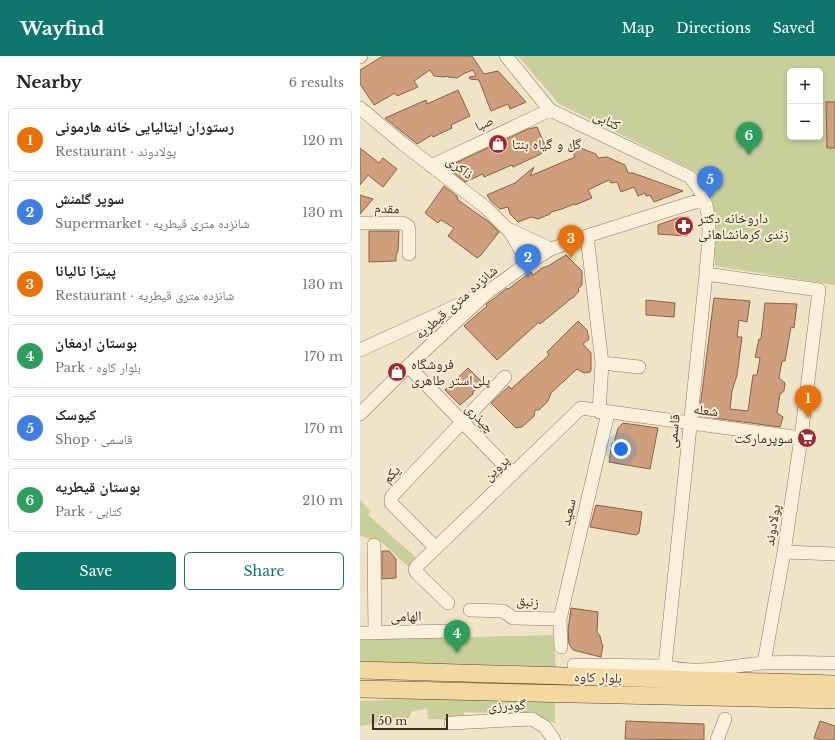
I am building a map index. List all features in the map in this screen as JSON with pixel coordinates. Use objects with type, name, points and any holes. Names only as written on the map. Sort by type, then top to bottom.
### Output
[{"type":"main road","name":"بلوار کاوه","points":[[360,670],[835,684]]},
{"type":"main road","name":"بلوار کاوه","points":[[360,689],[835,700]]},
{"type":"street","name":"کتابی","points":[[506,56],[550,110],[690,177],[704,199]]},
{"type":"street","name":"ذاکری","points":[[360,108],[431,166],[485,207],[511,233],[528,263]]},
{"type":"street","name":"صبا","points":[[431,166],[550,110]]},
{"type":"street","name":"شانزده متری قیطریه","points":[[360,414],[408,366],[489,291],[528,263],[551,249],[704,199]]},
{"type":"street","name":"قاسمی","points":[[665,666],[706,274],[710,220],[704,199]]},
{"type":"street","name":"مقدم","points":[[360,223],[402,224],[408,226],[409,254]]},
{"type":"street","points":[[507,229],[551,249]]},
{"type":"street","name":"سعید","points":[[561,647],[560,619],[603,412],[602,363],[587,236]]},
{"type":"street","name":"پولادوند","points":[[706,274],[819,290],[801,438],[784,552],[764,663]]},
{"type":"street","points":[[360,350],[489,291]]},
{"type":"street","points":[[602,363],[639,367]]},
{"type":"street","name":"چیذری","points":[[408,366],[513,474]]},
{"type":"street","points":[[462,422],[505,377]]},
{"type":"street","name":"پروین","points":[[448,604],[417,573],[415,570],[417,566],[581,408],[603,412]]},
{"type":"street","name":"شعله","points":[[603,412],[801,438]]},
{"type":"street","name":"یکم","points":[[436,548],[390,500],[392,496],[462,422]]},
{"type":"street","points":[[374,545],[375,633]]},
{"type":"street","points":[[784,552],[835,554]]},
{"type":"street","name":"زنبق","points":[[470,610],[503,611],[513,618],[560,619]]},
{"type":"street","name":"الهامی","points":[[360,633],[453,631]]},
{"type":"street","points":[[574,664],[665,666],[675,670],[718,669],[731,666],[764,663],[835,663]]},
{"type":"street","name":"گودرزی","points":[[451,723],[532,719],[546,727],[554,740]]},
{"type":"street","points":[[717,740],[725,719]]},
{"type":"green space","points":[[518,56],[835,56],[835,285],[715,266],[712,195],[707,177],[559,104]]},
{"type":"green space","points":[[360,500],[371,511],[368,515],[420,561],[412,570],[380,541],[360,536]]},
{"type":"green space","points":[[553,635],[556,668],[514,665],[360,665],[360,640]]},
{"type":"green space","points":[[426,698],[555,700],[555,723],[530,715],[464,712],[464,720],[428,719],[427,709],[412,711],[409,718],[360,726],[360,701]]},
{"type":"building","points":[[383,56],[472,56],[484,74],[498,71],[526,102],[510,109],[508,104],[491,111],[479,80],[470,79],[469,77],[476,76],[473,70],[457,78],[434,76],[430,70],[414,81],[418,87],[397,96],[395,93],[374,105],[360,84],[360,70]]},
{"type":"building","points":[[458,90],[470,116],[451,125],[452,128],[433,137],[432,135],[417,144],[385,118],[426,100],[427,104]]},
{"type":"building","points":[[826,102],[835,102],[835,148],[827,148]]},
{"type":"building","points":[[537,127],[545,145],[541,154],[513,167],[512,165],[484,177],[483,174],[465,182],[447,167],[528,129]]},
{"type":"building","points":[[570,144],[596,154],[598,158],[607,157],[625,165],[628,173],[633,173],[683,191],[654,202],[650,195],[646,196],[645,193],[638,196],[634,187],[621,192],[617,182],[611,183],[609,180],[588,190],[592,198],[551,212],[550,214],[538,219],[531,217],[518,222],[510,214],[508,207],[500,209],[487,195],[515,183],[534,167],[530,176],[575,157]]},
{"type":"building","points":[[360,148],[379,163],[383,158],[397,169],[383,187],[368,175],[360,185]]},
{"type":"building","points":[[444,186],[457,196],[458,200],[489,222],[499,232],[477,258],[448,236],[454,228],[441,220],[438,223],[425,213]]},
{"type":"building","points":[[360,195],[373,199],[360,214]]},
{"type":"building","points":[[680,217],[689,217],[687,236],[658,234],[658,225]]},
{"type":"building","points":[[369,231],[399,231],[396,261],[369,262]]},
{"type":"building","points":[[566,255],[582,271],[582,285],[578,289],[579,291],[574,297],[540,324],[539,322],[497,360],[464,326],[487,306],[486,304],[507,288],[508,289],[531,272],[533,275],[542,268]]},
{"type":"building","points":[[714,298],[750,301],[747,322],[739,320],[737,337],[742,337],[737,375],[732,391],[730,409],[748,411],[753,375],[757,375],[760,358],[755,357],[759,339],[761,339],[765,303],[797,304],[794,328],[791,327],[785,361],[782,361],[779,378],[785,383],[784,391],[780,394],[777,413],[783,417],[780,427],[699,416]]},
{"type":"building","points":[[646,300],[675,303],[674,317],[646,315]]},
{"type":"building","points":[[578,321],[587,330],[589,339],[583,344],[591,353],[590,372],[584,373],[577,369],[551,393],[548,401],[539,410],[535,410],[534,416],[522,427],[516,428],[491,403],[509,386],[511,389],[549,355],[547,352]]},
{"type":"building","points":[[468,368],[483,383],[460,405],[445,390]]},
{"type":"building","points":[[623,423],[658,428],[650,469],[609,462],[612,443],[614,443],[618,428]]},
{"type":"building","points":[[596,505],[642,512],[639,533],[636,535],[590,527]]},
{"type":"building","points":[[382,551],[389,551],[396,559],[396,578],[382,579]]},
{"type":"building","points":[[571,608],[598,612],[597,632],[603,645],[601,657],[573,650],[569,644],[568,630]]},
{"type":"building","points":[[626,721],[704,724],[704,740],[625,739]]},
{"type":"building","points":[[820,721],[835,726],[835,740],[821,740],[814,738]]},
{"type":"place","name":"گل و گیاه بنتا","points":[[498,144]]},
{"type":"place","name":"بوستان قیطریه","points":[[749,155]]},
{"type":"place","name":"کیوسک","points":[[710,199]]},
{"type":"place","name":"داروخانه دکتر زندی کرمانشاهانی","points":[[684,226]]},
{"type":"place","name":"پیتزا تالیانا","points":[[571,258]]},
{"type":"place","name":"سوپر گلمنش","points":[[528,277]]},
{"type":"place","name":"فروشگاه پلی‌استر طاهری","points":[[397,372]]},
{"type":"place","name":"رستوران ایتالیایی خانه هارمونی","points":[[808,418]]},
{"type":"place","name":"سوپرمارکت","points":[[807,438]]},
{"type":"place","name":"بوستان ارمغان","points":[[457,653]]}]
